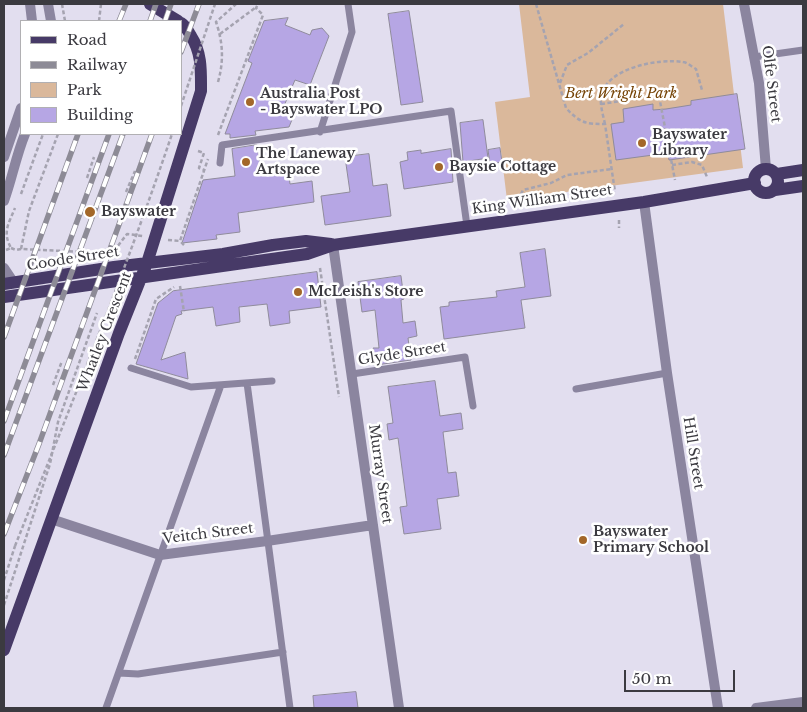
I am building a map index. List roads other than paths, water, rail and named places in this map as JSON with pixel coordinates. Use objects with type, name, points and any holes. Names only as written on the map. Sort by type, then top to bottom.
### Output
[{"type":"main road","name":"Whatley Crescent","points":[[150,4],[177,20]]},
{"type":"main road","name":"Whatley Crescent","points":[[4,650],[147,263],[201,91],[201,61],[196,44],[182,24]]},
{"type":"main road","points":[[803,170],[758,172],[755,183],[758,190],[764,193],[803,186]]},
{"type":"main road","points":[[771,172],[778,182],[775,190]]},
{"type":"main road","name":"King William Street","points":[[179,281],[307,254],[333,245],[617,206],[755,183]]},
{"type":"main road","name":"King William Street","points":[[147,263],[306,241],[333,245]]},
{"type":"main road","name":"Coode Street","points":[[9,283],[147,263]]},
{"type":"main road","name":"Coode Street","points":[[4,297],[141,278],[179,281]]},
{"type":"street","points":[[30,4],[32,20]]},
{"type":"street","points":[[48,4],[51,20]]},
{"type":"street","name":"Olfe Street","points":[[744,4],[771,172]]},
{"type":"street","points":[[4,157],[20,111]]},
{"type":"street","points":[[4,201],[25,135]]},
{"type":"street","name":"Hill Street","points":[[644,202],[667,373],[718,708]]},
{"type":"street","name":"Murray Street","points":[[333,245],[399,708]]},
{"type":"street","points":[[4,268],[9,283]]},
{"type":"street","name":"Veitch Street","points":[[51,519],[160,555],[267,542],[373,525]]},
{"type":"street","points":[[756,708],[803,702]]},
{"type":"lane","points":[[320,132],[352,32],[348,4]]},
{"type":"lane","points":[[754,57],[803,50]]},
{"type":"lane","points":[[220,163],[222,146],[451,111],[467,226]]},
{"type":"lane","name":"Glyde Street","points":[[352,374],[465,356],[473,406]]},
{"type":"lane","points":[[132,368],[192,387],[272,381]]},
{"type":"lane","points":[[576,389],[667,373]]},
{"type":"lane","points":[[247,383],[290,708]]},
{"type":"lane","points":[[106,708],[221,385]]},
{"type":"lane","points":[[119,672],[138,674],[282,652]]},
{"type":"railway","points":[[119,20],[126,4]]},
{"type":"railway","points":[[150,20],[156,4]]},
{"type":"railway","points":[[165,20],[171,4]]},
{"type":"railway","points":[[182,49],[199,4]]},
{"type":"railway","points":[[4,337],[78,135]]},
{"type":"railway","points":[[4,421],[109,135]]},
{"type":"railway","points":[[4,455],[123,135]]},
{"type":"railway","points":[[4,534],[39,444],[152,135]]},
{"type":"place","name":"Australia Post - Bayswater LPO","points":[[250,102]]},
{"type":"place","name":"Bayswater Library","points":[[642,143]]},
{"type":"place","name":"The Laneway Artspace","points":[[246,162]]},
{"type":"place","name":"Baysie Cottage","points":[[439,167]]},
{"type":"place","name":"Bayswater","points":[[90,212]]},
{"type":"place","name":"McLeish's Store","points":[[298,292]]},
{"type":"place","name":"Bayswater Primary School","points":[[583,540]]},
{"type":"park label","name":"Bert Wright Park","points":[[621,94]]}]
